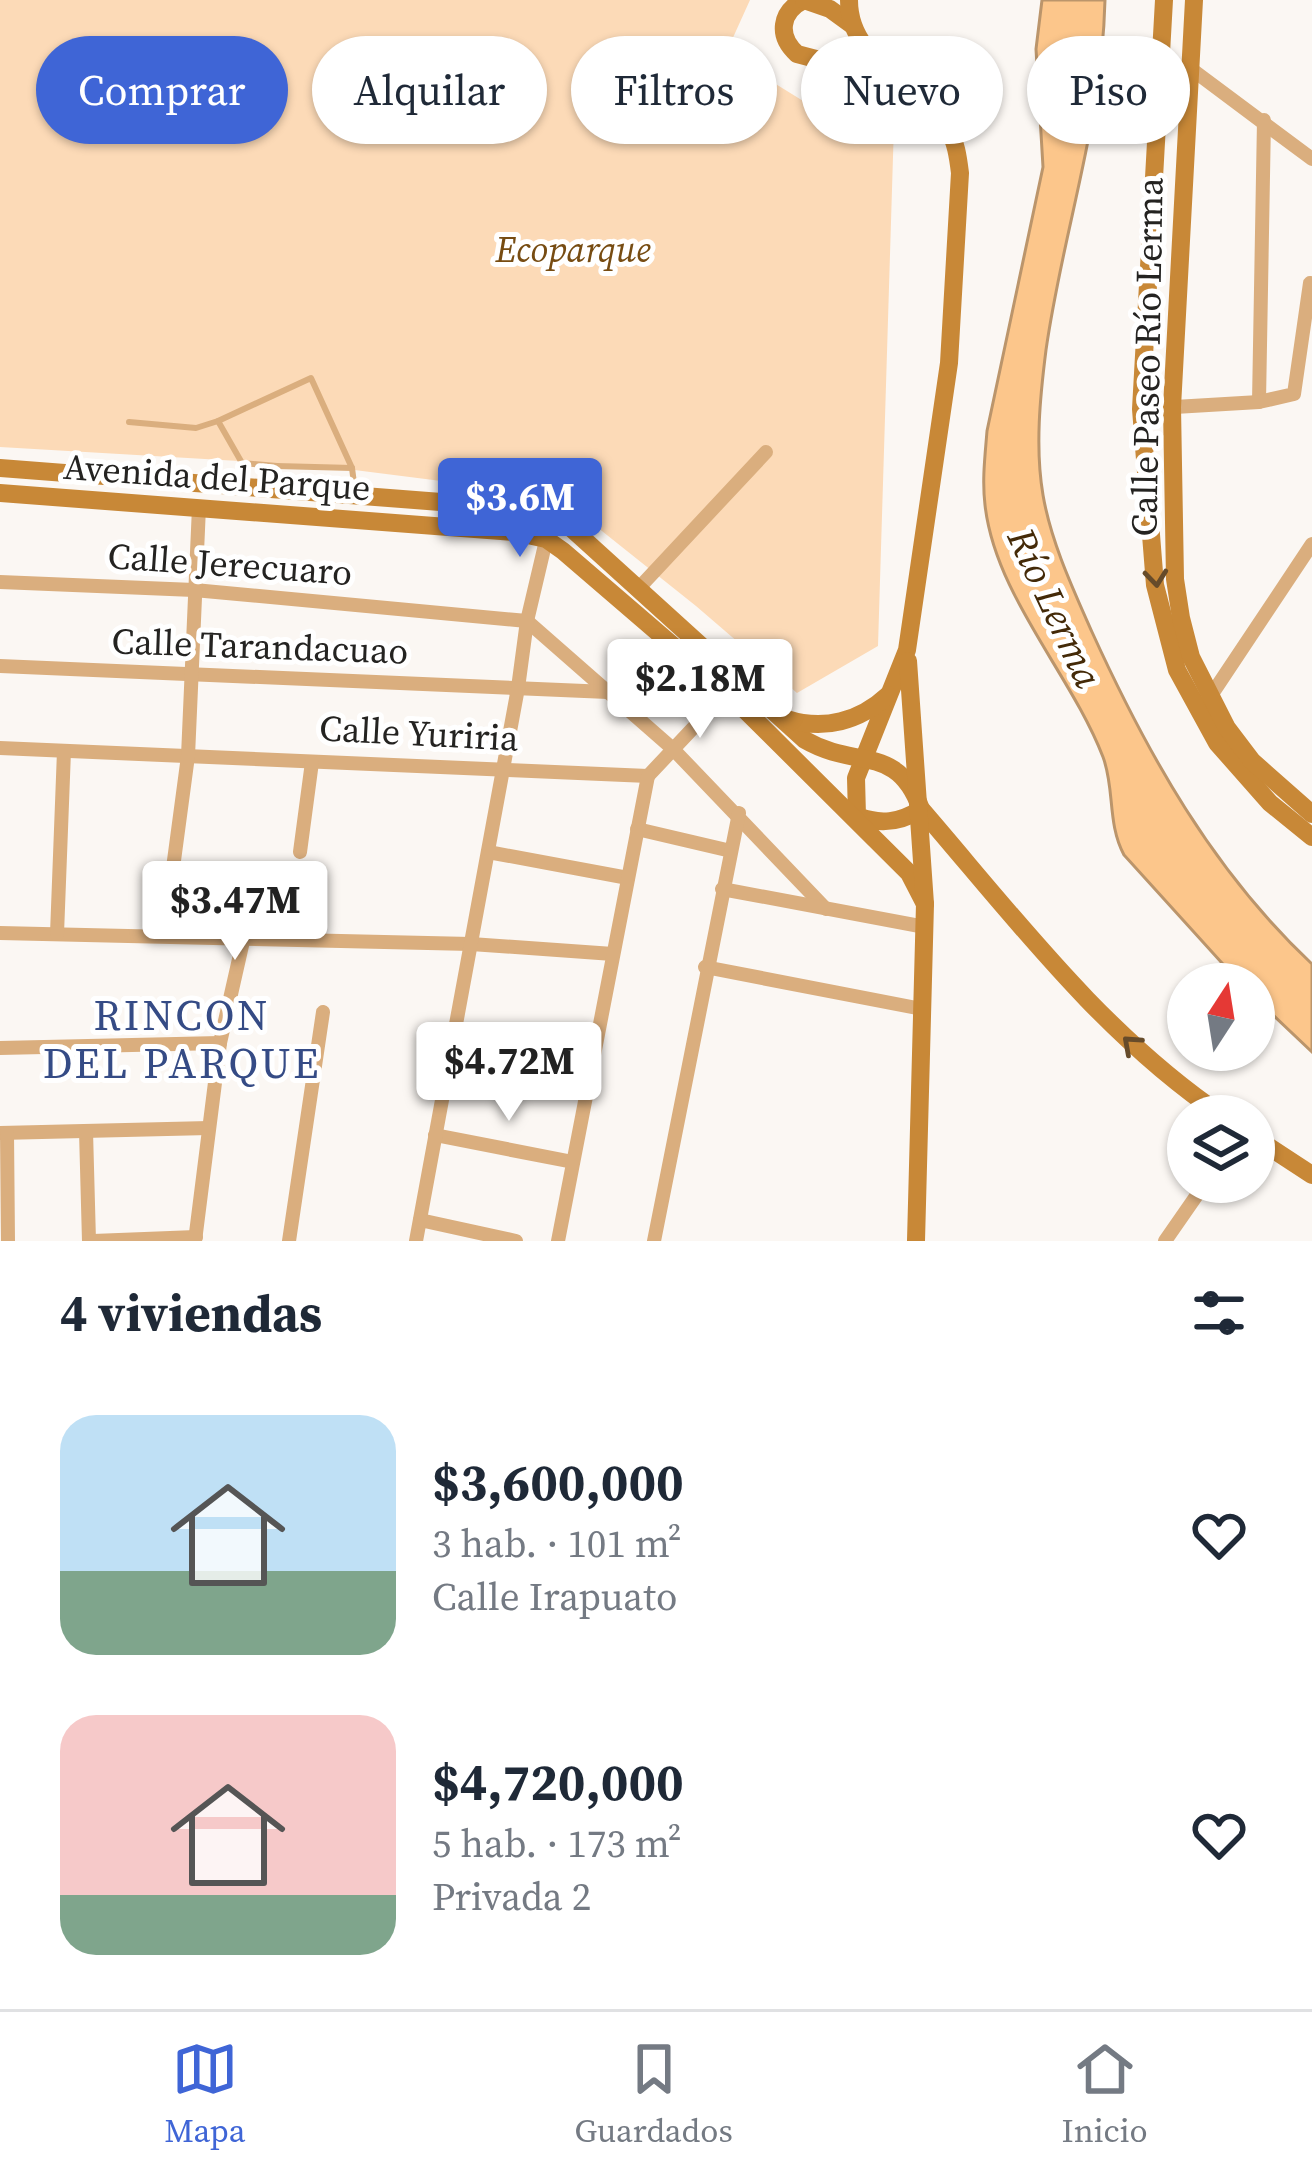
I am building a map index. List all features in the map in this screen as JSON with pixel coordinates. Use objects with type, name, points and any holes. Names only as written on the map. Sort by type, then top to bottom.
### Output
[{"type":"street","points":[[801,54],[788,46],[783,23],[788,12],[804,0],[830,9],[852,25]]},
{"type":"street","points":[[849,0],[858,36]]},
{"type":"street","name":"Calle Paseo Río Lerma","points":[[1164,0],[1142,409],[1155,585],[1163,628],[1177,670],[1205,704]]},
{"type":"street","name":"Calle Paseo Río Lerma","points":[[1190,68],[1194,0]]},
{"type":"street","points":[[1190,68],[1312,159]]},
{"type":"street","points":[[1259,402],[1264,120]]},
{"type":"street","points":[[856,817],[855,788],[863,760],[907,650],[949,363],[961,199],[954,144]]},
{"type":"street","name":"Calle Paseo Río Lerma","points":[[1186,144],[1172,407],[1175,579],[1216,743],[1242,775],[1310,821]]},
{"type":"street","points":[[1142,409],[1259,402],[1294,394],[1310,283]]},
{"type":"street","points":[[638,589],[766,452]]},
{"type":"street","name":"Avenida del Parque","points":[[1,471],[531,509],[551,515]]},
{"type":"street","name":"Avenida del Parque","points":[[0,493],[514,532],[546,539]]},
{"type":"street","points":[[173,868],[188,756],[199,507]]},
{"type":"street","points":[[416,1241],[527,621],[551,515],[814,745],[877,761],[902,773],[920,809],[1102,1017],[1194,1095]]},
{"type":"street","points":[[546,539],[727,692],[909,872],[926,904]]},
{"type":"street","points":[[1205,704],[1312,544]]},
{"type":"street","name":"Calle Jerecuaro","points":[[0,582],[194,590],[527,621]]},
{"type":"street","points":[[527,621],[673,749],[826,908]]},
{"type":"street","points":[[907,650],[926,904],[916,1241]]},
{"type":"street","name":"Calle Tarandacuao","points":[[0,666],[608,692]]},
{"type":"street","points":[[779,716],[810,724],[843,722],[872,709],[895,686]]},
{"type":"street","points":[[558,1241],[647,776],[727,692]]},
{"type":"street","name":"Calle Yuriria","points":[[0,748],[647,776]]},
{"type":"street","points":[[57,934],[64,751]]},
{"type":"street","points":[[300,852],[312,761]]},
{"type":"street","points":[[856,817],[885,822],[904,819],[920,809]]},
{"type":"street","points":[[654,1241],[739,813]]},
{"type":"street","points":[[637,829],[730,851]]},
{"type":"street","points":[[488,852],[628,878]]},
{"type":"street","points":[[86,1131],[91,1241],[196,1239],[220,1043],[244,939],[246,888]]},
{"type":"street","points":[[722,889],[925,927]]},
{"type":"street","points":[[0,933],[471,944],[613,954]]},
{"type":"street","points":[[705,967],[922,1009]]},
{"type":"street","points":[[289,1241],[323,1012]]},
{"type":"street","points":[[454,1036],[592,1066]]},
{"type":"street","points":[[0,1048],[220,1043]]},
{"type":"street","points":[[8,1241],[3,1133],[209,1128]]},
{"type":"street","points":[[435,1135],[573,1162]]},
{"type":"street","points":[[1275,1151],[1312,1175]]},
{"type":"street","points":[[1165,1241],[1191,1203]]},
{"type":"street","points":[[420,1220],[516,1241]]},
{"type":"lane","points":[[129,422],[196,428],[310,378],[352,468],[355,495]]},
{"type":"lane","points":[[218,421],[242,463],[352,468]]},
{"type":"lane","points":[[277,466],[278,489]]},
{"type":"green space","name":"Ecoparque","points":[[0,0],[750,0],[734,36],[571,36],[571,144],[777,144],[777,85],[801,100],[801,144],[893,144],[878,646],[797,693],[558,496],[323,466],[0,447]]},
{"type":"water","points":[[1042,0],[1105,0],[1103,36],[1038,36]]},
{"type":"water","name":"Río Lerma","points":[[1042,144],[1087,144],[1053,306],[1040,404],[1041,477],[1047,513],[1092,632],[1160,767],[1244,890],[1312,964],[1312,1052],[1275,1017],[1275,963],[1222,963],[1124,855],[1115,831],[1103,757],[1018,602],[992,538],[984,496],[987,431],[1043,167]]},
{"type":"district","name":"RINCON DEL PARQUE","points":[[182,1039]]}]
